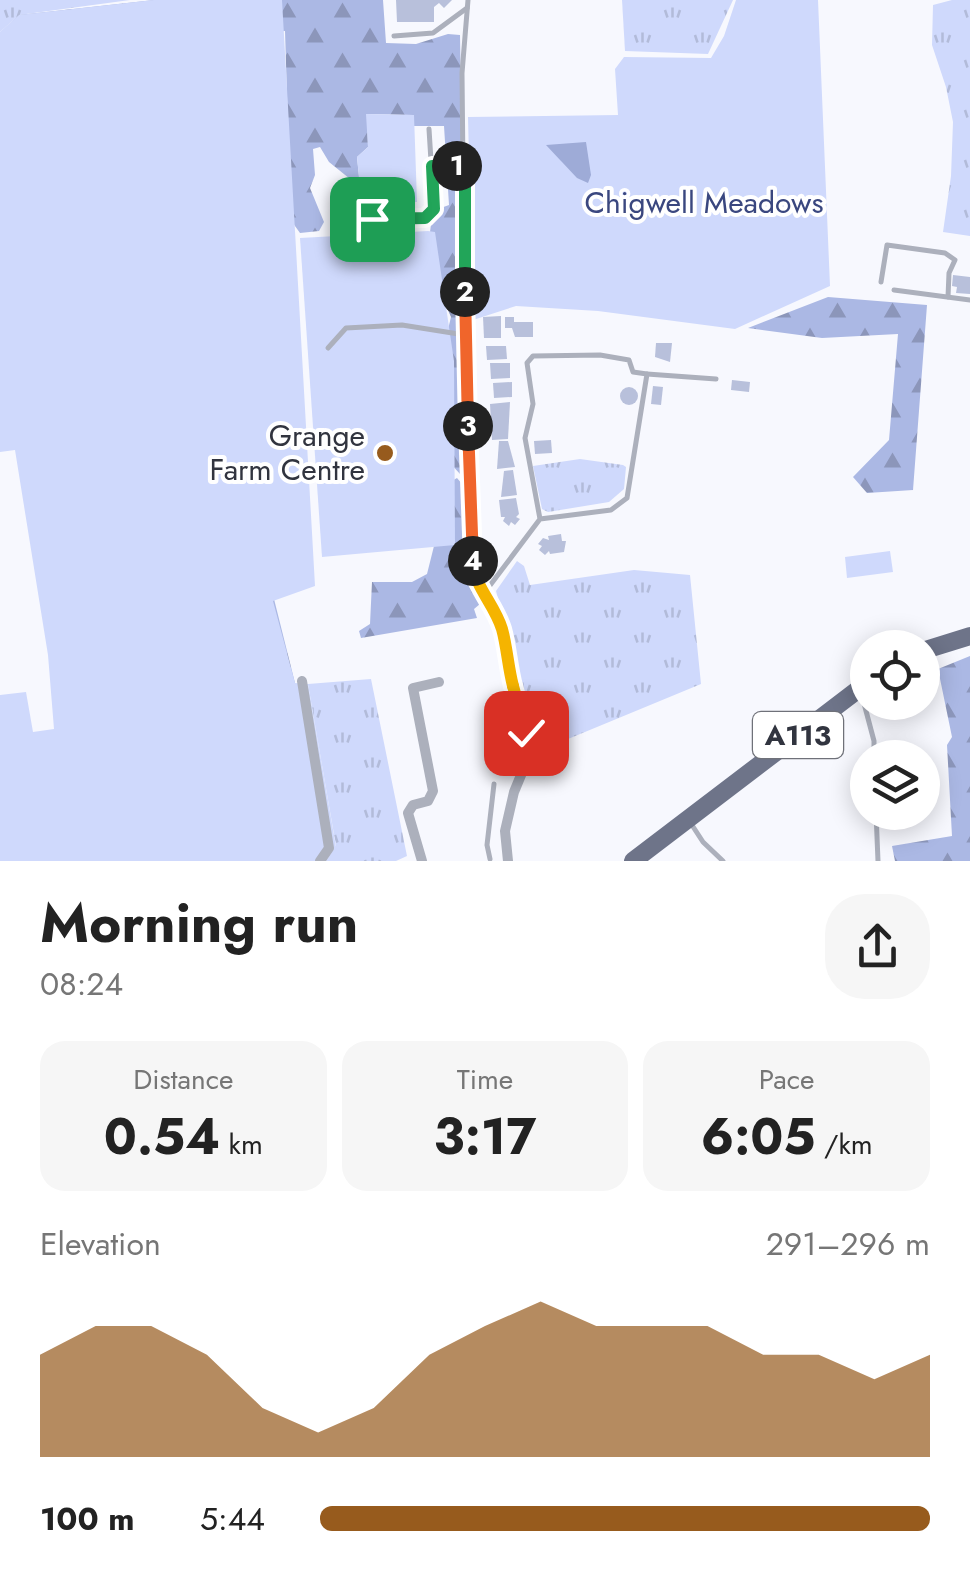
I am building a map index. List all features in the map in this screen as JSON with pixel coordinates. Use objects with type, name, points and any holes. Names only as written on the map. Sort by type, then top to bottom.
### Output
[{"type":"main road","points":[[940,645],[970,636]]},
{"type":"main road","name":"A113","points":[[633,861],[650,855],[688,818],[850,696]]},
{"type":"street","points":[[473,577],[485,592],[501,627],[526,733],[526,763],[505,831],[508,858]]},
{"type":"street","points":[[302,681],[329,848],[320,861]]},
{"type":"street","points":[[422,861],[408,813],[413,804],[428,801],[433,790],[414,688],[439,682]]},
{"type":"lane","points":[[468,0],[462,73],[473,577]]},
{"type":"lane","points":[[394,36],[434,33],[467,8]]},
{"type":"lane","points":[[372,219],[425,218],[434,209],[429,129]]},
{"type":"lane","points":[[432,166],[465,165]]},
{"type":"lane","points":[[881,282],[887,245],[945,254],[955,260],[948,297]]},
{"type":"lane","points":[[894,290],[970,300]]},
{"type":"lane","points":[[328,348],[346,328],[378,325],[465,335]]},
{"type":"lane","points":[[540,520],[525,438],[533,404],[527,363],[533,356],[600,355],[628,360],[633,372],[716,379]]},
{"type":"lane","points":[[485,592],[540,520],[611,510],[627,498],[647,374]]},
{"type":"lane","points":[[494,784],[487,845],[490,860],[508,858]]},
{"type":"lane","points":[[688,818],[703,842],[723,861]]},
{"type":"lane","points":[[877,830],[878,861]]},
{"type":"green space","points":[[0,0],[130,0],[19,15],[0,32]]},
{"type":"green space","points":[[154,0],[383,0],[386,43],[416,44],[448,34],[460,35],[467,471],[460,474],[450,463],[442,387],[427,367],[402,359],[405,352],[415,350],[447,365],[445,342],[451,317],[434,279],[436,264],[430,232],[432,217],[438,209],[449,205],[444,126],[414,126],[413,115],[367,114],[368,147],[357,157],[360,187],[329,162],[320,147],[313,149],[315,175],[310,188],[324,222],[319,231],[300,233],[290,219],[289,182],[87,201],[88,386],[147,380],[196,610],[273,595],[295,683],[214,699],[177,644],[131,399],[11,424],[15,449],[0,451],[0,404],[67,395],[69,216],[44,40],[0,35],[19,15]],"holes":[[[285,31],[289,161],[93,177],[76,46]]]},
{"type":"green space","points":[[154,0],[282,0],[315,586],[273,601],[295,683],[308,684],[336,847],[326,861],[0,861],[0,695],[26,692],[33,732],[54,729],[48,655],[15,450],[0,452],[0,32],[19,15]]},
{"type":"green space","points":[[622,0],[733,0],[708,54],[625,51]]},
{"type":"green space","name":"Chigwell Meadows","points":[[736,0],[818,0],[830,286],[735,329],[598,311],[516,306],[473,320],[468,117],[618,115],[615,69],[624,57],[711,58],[724,36]]},
{"type":"green space","points":[[970,0],[970,236],[943,232],[953,122],[932,45],[933,5]]},
{"type":"green space","points":[[366,114],[414,115],[417,202],[372,203],[360,187],[357,157],[368,147]]},
{"type":"green space","name":"Grange Farm Centre","points":[[435,232],[454,361],[455,545],[322,557],[300,238]]},
{"type":"green space","points":[[828,297],[927,305],[913,490],[867,493],[853,477],[889,440],[898,334],[822,338],[748,328]]},
{"type":"green space","points":[[472,313],[481,547],[473,547],[467,315]]},
{"type":"green space","points":[[580,459],[626,467],[624,489],[609,502],[548,512],[542,509],[533,466]]},
{"type":"green space","points":[[457,478],[468,491],[468,585],[480,604],[474,609],[477,618],[361,638],[359,631],[370,624],[372,582],[412,582],[427,574],[450,482]]},
{"type":"green space","points":[[890,551],[893,572],[847,578],[845,557]]},
{"type":"green space","points":[[517,561],[524,566],[530,585],[634,570],[690,575],[701,684],[539,751],[496,591]]},
{"type":"green space","points":[[970,656],[970,861],[895,861],[892,846],[952,836],[947,745],[952,737],[940,668]]},
{"type":"green space","points":[[371,679],[407,856],[396,861],[326,861],[336,846],[308,684]]},
{"type":"shaded area","points":[[586,142],[591,175],[588,183],[577,178],[546,145]]},
{"type":"building","points":[[396,0],[452,0],[444,8],[439,3],[434,7],[434,22],[397,22]]},
{"type":"building","points":[[953,275],[970,277],[970,294],[956,293]]},
{"type":"building","points":[[501,316],[501,338],[484,338],[483,317]]},
{"type":"building","points":[[505,317],[514,317],[514,322],[533,322],[533,337],[515,337],[512,328],[505,328]]},
{"type":"building","points":[[656,343],[672,343],[670,362],[655,357]]},
{"type":"building","points":[[486,346],[506,346],[507,359],[487,360]]},
{"type":"building","points":[[490,363],[510,363],[510,378],[491,379]]},
{"type":"building","points":[[732,380],[750,382],[749,392],[731,390]]},
{"type":"building","points":[[512,382],[512,397],[494,398],[493,383]]},
{"type":"building","points":[[653,386],[663,387],[661,405],[651,404]]},
{"type":"building","points":[[629,387],[636,389],[636,403],[629,405],[622,403],[620,396],[622,389]]},
{"type":"building","points":[[510,402],[508,439],[492,440],[490,404]]},
{"type":"building","points":[[551,440],[552,453],[535,454],[534,441]]},
{"type":"building","points":[[499,441],[508,441],[515,467],[497,469]]},
{"type":"building","points":[[513,470],[517,495],[501,497],[504,471]]},
{"type":"building","points":[[516,498],[516,517],[520,519],[509,526],[501,517],[499,500]]},
{"type":"building","points":[[561,534],[562,541],[566,541],[564,552],[549,551],[545,555],[539,550],[543,538],[549,540],[548,536]]},
{"type":"place","name":"Grange Farm Centre","points":[[385,453]]},
{"type":"route","points":[[372,219],[425,218],[434,209],[432,166],[465,165],[465,362],[473,577],[485,592],[501,627],[526,733]]}]
